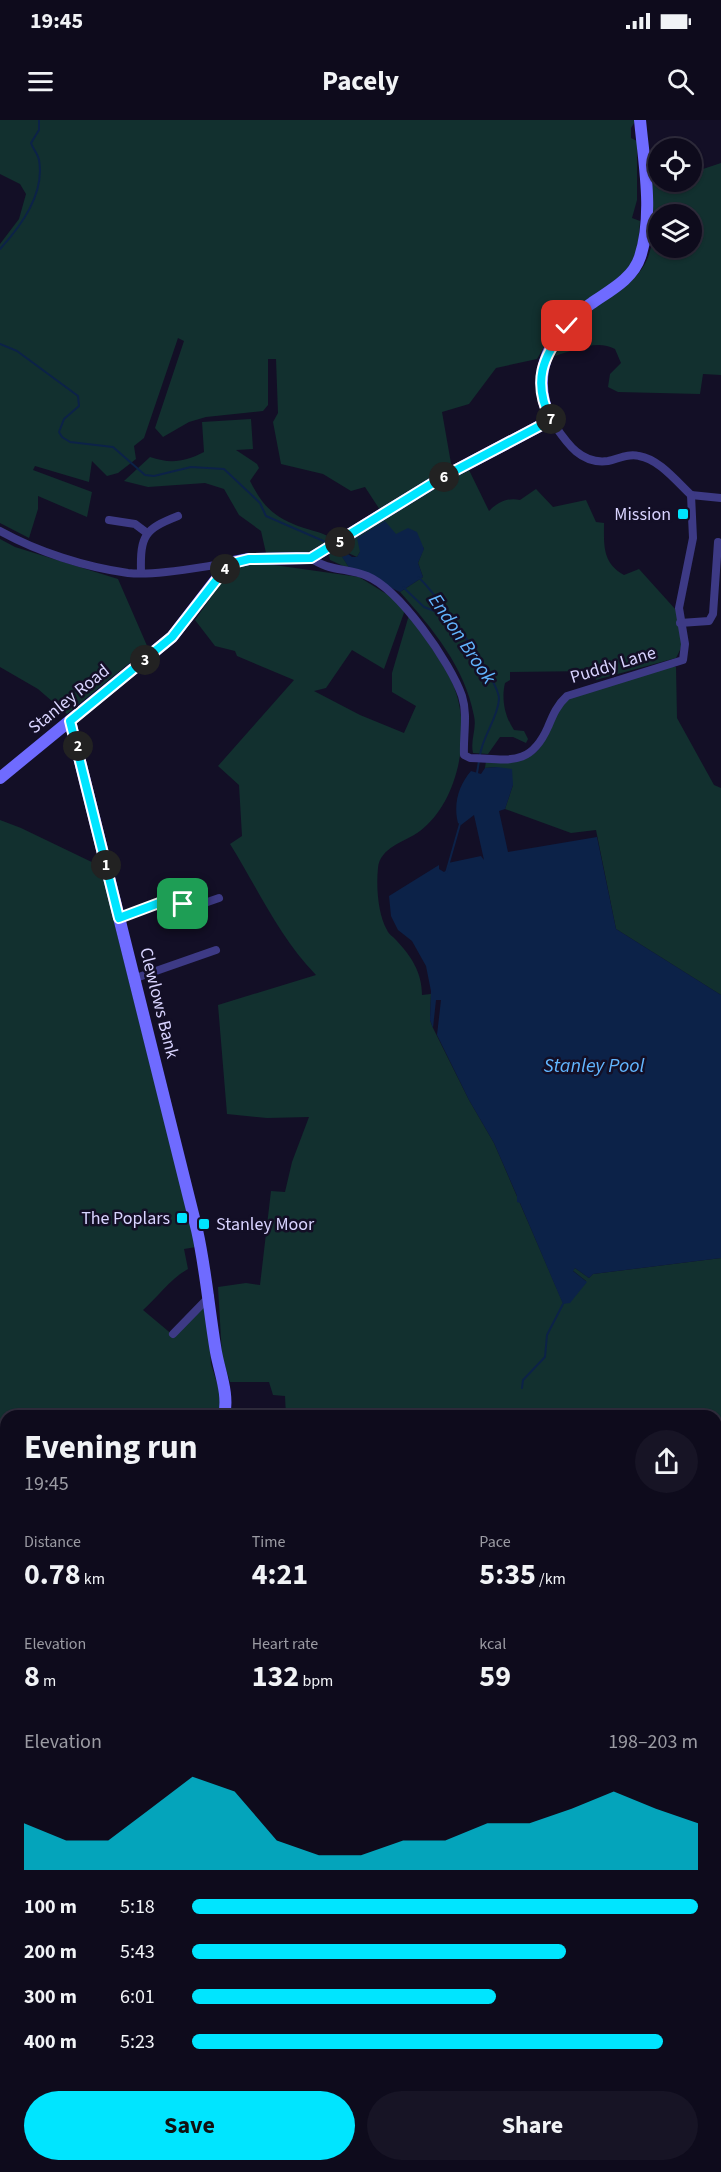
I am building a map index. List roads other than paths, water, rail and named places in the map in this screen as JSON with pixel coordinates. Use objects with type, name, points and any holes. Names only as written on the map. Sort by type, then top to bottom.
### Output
[{"type":"street","points":[[640,120],[646,185],[641,256],[631,273],[577,315],[548,354],[540,382],[551,420],[569,446],[580,456],[606,461],[630,455],[649,458],[691,495],[721,498]]},
{"type":"street","points":[[0,531],[30,546],[83,563],[129,573],[229,564],[249,559],[311,558],[339,543],[441,478],[551,420]]},
{"type":"street","name":"Puddy Lane","points":[[311,558],[320,565],[368,576],[394,593],[412,614],[458,687],[465,720],[464,755],[474,758],[515,760],[535,750],[558,703],[567,696],[683,660],[685,644],[679,608],[693,538],[691,495]]},
{"type":"street","points":[[141,572],[142,544],[147,533],[155,525],[178,516]]},
{"type":"street","points":[[109,520],[135,524],[147,533]]},
{"type":"street","points":[[680,623],[710,621],[713,614],[718,542]]},
{"type":"street","name":"Stanley Road","points":[[0,778],[172,637],[229,564]]},
{"type":"street","name":"Clewlows Bank","points":[[70,721],[197,1230],[210,1296],[216,1353],[225,1389],[224,1410]]},
{"type":"street","points":[[119,918],[167,900],[196,906],[219,898]]},
{"type":"street","points":[[133,979],[216,950]]},
{"type":"street","points":[[173,1334],[210,1296]]},
{"type":"water","points":[[385,521],[396,534],[408,528],[417,532],[424,549],[418,563],[423,577],[400,592],[350,569],[339,552],[344,551],[352,557],[357,557],[360,552],[357,538]]},
{"type":"water","name":"Stanley Pool","points":[[485,768],[512,769],[513,785],[505,809],[499,811],[508,852],[597,837],[616,929],[721,995],[721,1258],[593,1274],[589,1278],[575,1268],[573,1271],[587,1282],[570,1303],[563,1304],[520,1203],[517,1202],[517,1196],[494,1143],[469,1100],[437,1035],[441,1000],[436,1000],[433,1028],[430,1020],[431,991],[426,966],[412,941],[398,930],[391,916],[389,896],[439,865],[439,869],[444,872],[448,869],[448,863],[481,856],[484,860],[474,815],[461,825],[458,823],[456,808],[460,788],[471,771],[481,774]]},
{"type":"waterway","name":"Endon Brook","points":[[0,249],[23,220],[35,197],[40,173],[38,158],[31,143],[39,130],[39,120]]},
{"type":"waterway","name":"Endon Brook","points":[[0,344],[17,351],[78,396],[79,406],[64,419],[59,432],[70,442],[113,447],[145,475],[154,476],[191,467],[224,469],[260,503],[266,516],[328,543]]},
{"type":"waterway","name":"Endon Brook","points":[[418,577],[437,599],[478,656],[496,689],[499,699],[498,706],[480,755]]},
{"type":"waterway","points":[[403,587],[424,607],[453,618]]},
{"type":"waterway","name":"Endon Brook","points":[[477,773],[479,761]]},
{"type":"waterway","name":"Endon Brook","points":[[446,873],[460,824]]},
{"type":"waterway","points":[[522,1388],[523,1380],[545,1357],[547,1335],[563,1304]]},
{"type":"place","name":"Mission","points":[[683,514]]},
{"type":"place","name":"The Poplars","points":[[182,1218]]},
{"type":"place","name":"Stanley Moor","points":[[204,1224]]}]
